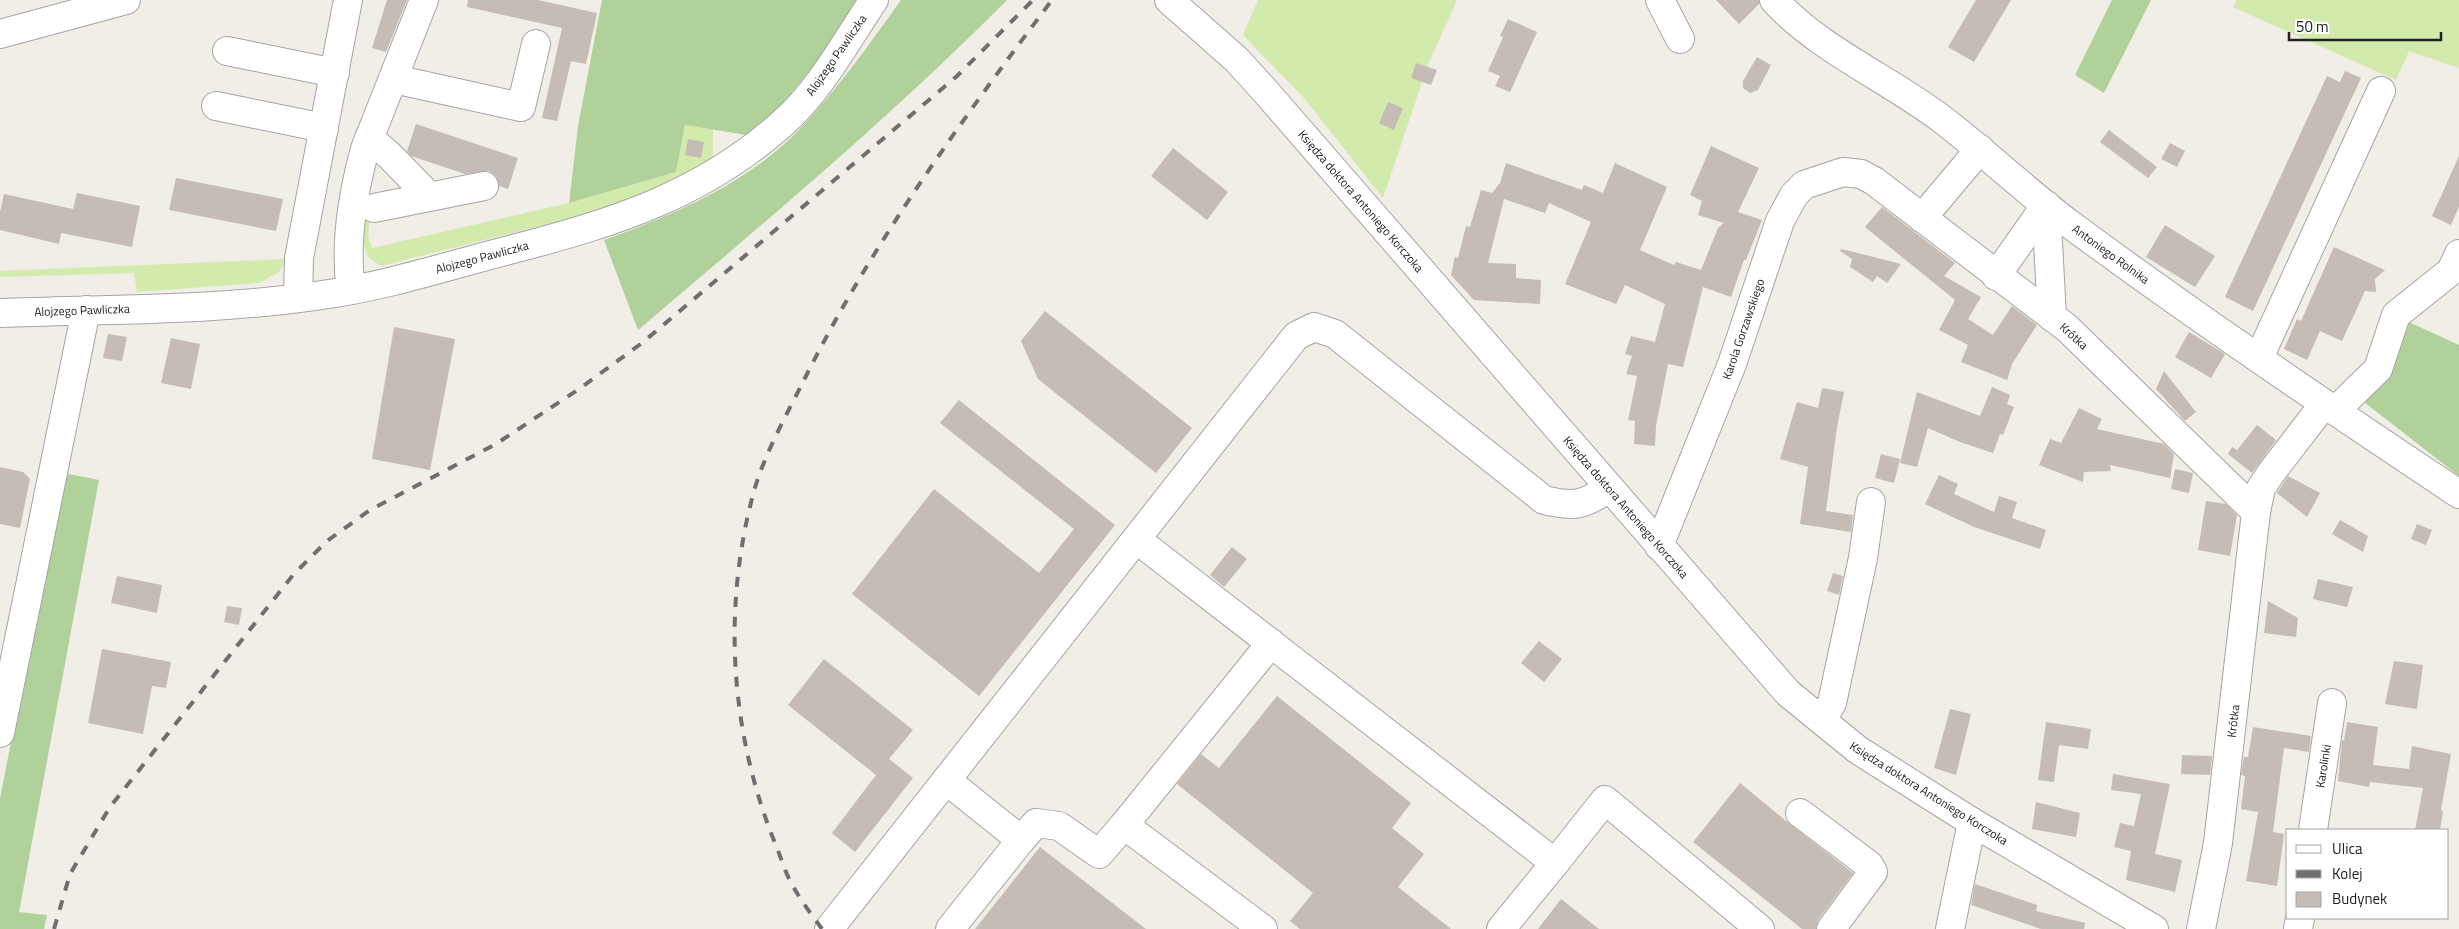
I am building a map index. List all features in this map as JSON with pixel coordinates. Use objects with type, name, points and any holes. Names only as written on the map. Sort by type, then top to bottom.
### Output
[{"type":"street","points":[[0,34],[126,0]]},
{"type":"street","points":[[298,298],[299,258],[348,0]]},
{"type":"street","points":[[351,290],[348,256],[358,174],[369,138],[424,0]]},
{"type":"street","name":"Alojzego Pawliczka","points":[[0,312],[231,304],[298,298],[351,290],[594,228],[644,210],[724,169],[786,120],[813,89],[874,0]]},
{"type":"street","name":"Księdza doktora Antoniego Korczoka","points":[[1169,0],[1237,60],[1272,98],[1608,488],[1782,686],[1858,750],[1972,822],[2154,929]]},
{"type":"street","points":[[1660,0],[1680,39]]},
{"type":"street","name":"Antoniego Rolnika","points":[[1774,0],[1797,24],[1936,115],[1980,149],[2046,205],[2330,408],[2459,494]]},
{"type":"street","points":[[394,79],[521,107],[536,44]]},
{"type":"street","points":[[226,51],[334,73]]},
{"type":"street","points":[[2259,358],[2381,91]]},
{"type":"street","points":[[216,106],[324,128]]},
{"type":"street","points":[[369,138],[389,155],[429,196]]},
{"type":"street","points":[[1922,218],[1980,149]]},
{"type":"street","name":"Karola Gorzawskiego","points":[[1659,546],[1732,364],[1780,221],[1794,195],[1804,186],[1843,172],[1861,174],[1874,181]]},
{"type":"street","name":"Krótka","points":[[1874,181],[2052,317],[2096,356],[2256,512]]},
{"type":"street","points":[[374,208],[484,186]]},
{"type":"street","points":[[1996,276],[2046,205]]},
{"type":"street","points":[[2046,205],[2052,317]]},
{"type":"street","name":"Krótka","points":[[2201,929],[2218,843],[2256,512],[2261,488],[2271,473],[2330,408],[2378,369],[2396,315],[2451,271],[2459,254]]},
{"type":"street","points":[[0,733],[86,310]]},
{"type":"street","points":[[829,929],[1296,336],[1314,327],[1335,334],[1544,500],[1567,506],[1590,501],[1608,488]]},
{"type":"street","points":[[1822,720],[1832,703],[1863,558],[1871,502]]},
{"type":"street","points":[[1136,539],[1555,863]]},
{"type":"street","points":[[950,929],[1036,823],[1059,826],[1099,854],[1271,643]]},
{"type":"street","name":"Karolinki","points":[[2313,829],[2332,703]]},
{"type":"street","points":[[946,780],[1021,840]]},
{"type":"street","points":[[1501,929],[1605,800],[1760,929]]},
{"type":"street","points":[[1800,813],[1869,865],[1873,872],[1830,929]]},
{"type":"street","points":[[1950,929],[1972,822]]},
{"type":"street","points":[[1124,825],[1232,920],[1263,929]]},
{"type":"green space","points":[[602,0],[861,0],[836,36],[783,104],[753,136],[685,125],[676,172],[569,203],[578,126]]},
{"type":"green space","points":[[901,0],[1007,0],[872,128],[638,330],[604,240],[656,220],[707,196],[732,182],[778,150],[826,100]]},
{"type":"green space","points":[[1258,0],[1457,0],[1427,67],[1383,198],[1304,98],[1243,35]]},
{"type":"green space","points":[[2112,0],[2151,0],[2104,93],[2075,75]]},
{"type":"green space","points":[[2237,0],[2459,0],[2459,68],[2409,51],[2396,80],[2233,7]]},
{"type":"green space","points":[[685,125],[713,129],[713,163],[632,203],[381,266],[368,257],[360,233],[361,214],[370,216],[368,236],[372,248],[569,203],[676,172]]},
{"type":"green space","points":[[287,259],[279,272],[259,283],[137,292],[134,273],[0,277],[0,271]]},
{"type":"green space","points":[[2387,312],[2459,345],[2459,476],[2346,388],[2362,369]]},
{"type":"green space","points":[[63,473],[99,480],[19,912],[47,915],[44,929],[0,929],[0,799]]},
{"type":"building","points":[[387,0],[407,0],[386,52],[372,48]]},
{"type":"building","points":[[468,0],[538,0],[597,13],[586,64],[571,61],[557,121],[542,118],[562,28],[467,7]]},
{"type":"building","points":[[1716,0],[1759,0],[1759,4],[1739,24]]},
{"type":"building","points":[[1976,0],[2011,0],[1974,62],[1948,47]]},
{"type":"building","points":[[1508,19],[1537,32],[1510,92],[1495,86],[1500,76],[1488,71],[1503,37],[1500,36]]},
{"type":"building","points":[[1757,57],[1771,65],[1758,90],[1750,93],[1743,88],[1743,81]]},
{"type":"building","points":[[1416,63],[1437,70],[1431,85],[1411,78]]},
{"type":"building","points":[[2345,71],[2361,78],[2253,311],[2225,297],[2327,76],[2340,82]]},
{"type":"building","points":[[1388,102],[1403,108],[1394,130],[1379,123]]},
{"type":"building","points":[[416,124],[518,158],[508,189],[499,186],[496,176],[489,171],[465,174],[411,156],[407,151]]},
{"type":"building","points":[[2109,130],[2157,167],[2148,178],[2100,142]]},
{"type":"building","points":[[688,139],[704,142],[701,158],[685,155]]},
{"type":"building","points":[[2170,143],[2185,151],[2177,167],[2161,159]]},
{"type":"building","points":[[1711,146],[1759,168],[1738,212],[1762,220],[1746,260],[1744,260],[1731,297],[1703,287],[1683,367],[1668,364],[1656,426],[1655,446],[1634,444],[1635,421],[1628,420],[1637,376],[1626,374],[1632,356],[1625,354],[1631,336],[1655,342],[1665,304],[1625,285],[1616,304],[1565,284],[1591,222],[1549,203],[1545,213],[1504,199],[1488,263],[1516,264],[1516,278],[1541,280],[1540,304],[1474,300],[1451,275],[1455,257],[1458,258],[1466,226],[1470,227],[1481,190],[1492,193],[1500,183],[1506,163],[1582,190],[1584,185],[1603,193],[1615,163],[1667,187],[1640,250],[1674,265],[1676,262],[1701,270],[1718,228],[1724,223],[1698,215],[1702,201],[1690,195]]},
{"type":"building","points":[[1173,148],[1228,192],[1207,220],[1151,176]]},
{"type":"building","points":[[2459,156],[2459,207],[2451,225],[2432,216]]},
{"type":"building","points":[[176,178],[283,199],[276,231],[169,210]]},
{"type":"building","points":[[77,193],[140,206],[132,247],[61,233],[59,244],[0,230],[0,212],[4,194],[73,209]]},
{"type":"building","points":[[1882,207],[1955,263],[1944,276],[1981,297],[1968,319],[1993,335],[2012,306],[2037,325],[2012,364],[2007,380],[1961,362],[1968,345],[1939,330],[1955,300],[1865,227]]},
{"type":"building","points":[[2165,225],[2215,256],[2195,287],[2146,257]]},
{"type":"building","points":[[2334,247],[2385,270],[2375,279],[2376,292],[2365,291],[2342,341],[2320,331],[2307,360],[2284,349],[2297,319],[2301,321]]},
{"type":"building","points":[[1841,249],[1901,264],[1887,283],[1877,276],[1873,282],[1850,267],[1852,259],[1840,251]]},
{"type":"building","points":[[1045,311],[1192,428],[1156,473],[1038,379],[1021,341]]},
{"type":"building","points":[[394,327],[455,339],[430,470],[372,459]]},
{"type":"building","points":[[2189,332],[2225,354],[2211,378],[2175,357]]},
{"type":"building","points":[[108,334],[127,337],[122,361],[103,358]]},
{"type":"building","points":[[171,338],[200,344],[191,389],[161,383]]},
{"type":"building","points":[[2164,371],[2196,412],[2185,421],[2156,389]]},
{"type":"building","points":[[1992,387],[2010,395],[2007,404],[2014,407],[2003,435],[2000,434],[1993,453],[1960,442],[1928,428],[1917,467],[1900,463],[1917,392],[1980,416]]},
{"type":"building","points":[[1822,388],[1844,392],[1837,427],[1826,511],[1853,515],[1851,532],[1800,524],[1808,467],[1780,459],[1797,402],[1818,408]]},
{"type":"building","points":[[959,400],[1115,525],[979,696],[852,594],[934,489],[1039,573],[1074,529],[940,423]]},
{"type":"building","points":[[2079,408],[2102,419],[2097,429],[2164,444],[2174,454],[2170,478],[2110,465],[2111,471],[2084,472],[2083,482],[2039,465],[2050,439],[2061,443]]},
{"type":"building","points":[[2257,425],[2276,440],[2252,473],[2228,454],[2232,447],[2237,450]]},
{"type":"building","points":[[1881,454],[1900,459],[1894,483],[1875,478]]},
{"type":"building","points":[[0,467],[23,472],[30,479],[20,528],[0,524]]},
{"type":"building","points":[[2175,469],[2193,473],[2189,493],[2171,489]]},
{"type":"building","points":[[1939,475],[1958,484],[1954,494],[1994,512],[1999,496],[2017,502],[2012,518],[2046,530],[2040,549],[1974,527],[1925,504]]},
{"type":"building","points":[[2288,476],[2320,493],[2307,517],[2277,493]]},
{"type":"building","points":[[2206,501],[2226,504],[2237,515],[2230,556],[2198,550]]},
{"type":"building","points":[[2340,520],[2368,536],[2363,552],[2332,534]]},
{"type":"building","points":[[2417,524],[2432,530],[2426,545],[2411,539]]},
{"type":"building","points":[[1232,547],[1247,559],[1224,587],[1210,575]]},
{"type":"building","points":[[1833,573],[1843,576],[1839,595],[1827,591]]},
{"type":"building","points":[[117,576],[162,585],[157,613],[111,603]]},
{"type":"building","points":[[2318,579],[2353,587],[2347,607],[2313,599]]},
{"type":"building","points":[[2268,601],[2298,618],[2296,637],[2264,633]]},
{"type":"building","points":[[227,606],[242,608],[239,625],[224,622]]},
{"type":"building","points":[[1539,641],[1562,659],[1544,682],[1521,663]]},
{"type":"building","points":[[102,649],[171,662],[166,688],[152,686],[143,734],[88,723]]},
{"type":"building","points":[[824,659],[913,730],[889,759],[913,778],[855,852],[832,833],[876,775],[788,705]]},
{"type":"building","points":[[2394,661],[2423,665],[2417,709],[2385,704]]},
{"type":"building","points":[[1277,696],[1411,803],[1392,828],[1424,854],[1398,887],[1451,929],[1300,929],[1290,921],[1313,893],[1177,784],[1201,754],[1219,768]]},
{"type":"building","points":[[1950,709],[1971,714],[1956,775],[1934,768]]},
{"type":"building","points":[[2046,722],[2091,729],[2088,749],[2059,745],[2054,782],[2038,780]]},
{"type":"building","points":[[2347,722],[2378,727],[2373,765],[2409,769],[2412,746],[2451,754],[2441,810],[2443,811],[2440,829],[2415,829],[2423,788],[2370,782],[2369,787],[2338,781],[2342,740],[2344,741]]},
{"type":"building","points":[[2253,727],[2311,736],[2309,752],[2284,748],[2273,832],[2284,834],[2277,886],[2246,881],[2258,812],[2241,809],[2245,776],[2241,775],[2244,757],[2248,757]]},
{"type":"building","points":[[2182,755],[2212,756],[2210,775],[2181,774]]},
{"type":"building","points":[[2113,774],[2170,784],[2155,854],[2182,860],[2175,892],[2126,880],[2131,851],[2114,847],[2120,823],[2134,826],[2141,794],[2111,790]]},
{"type":"building","points":[[1740,783],[1853,873],[1818,920],[1816,929],[1802,929],[1693,842]]},
{"type":"building","points":[[2036,802],[2080,813],[2076,837],[2032,829]]},
{"type":"building","points":[[1040,847],[1146,929],[975,929]]},
{"type":"building","points":[[1975,884],[2037,905],[2036,911],[2085,923],[2084,929],[2041,929],[1971,905]]},
{"type":"building","points":[[1561,899],[1599,929],[1538,929]]},
{"type":"railway","points":[[54,929],[70,874],[110,807],[293,575],[327,541],[370,510],[496,444],[579,389],[642,343],[956,77],[1033,0]]},
{"type":"railway","points":[[822,929],[796,892],[783,865],[760,801],[748,757],[740,713],[736,669],[737,579],[754,491],[770,448],[784,419],[831,328],[859,279],[920,183],[1052,0]]}]
